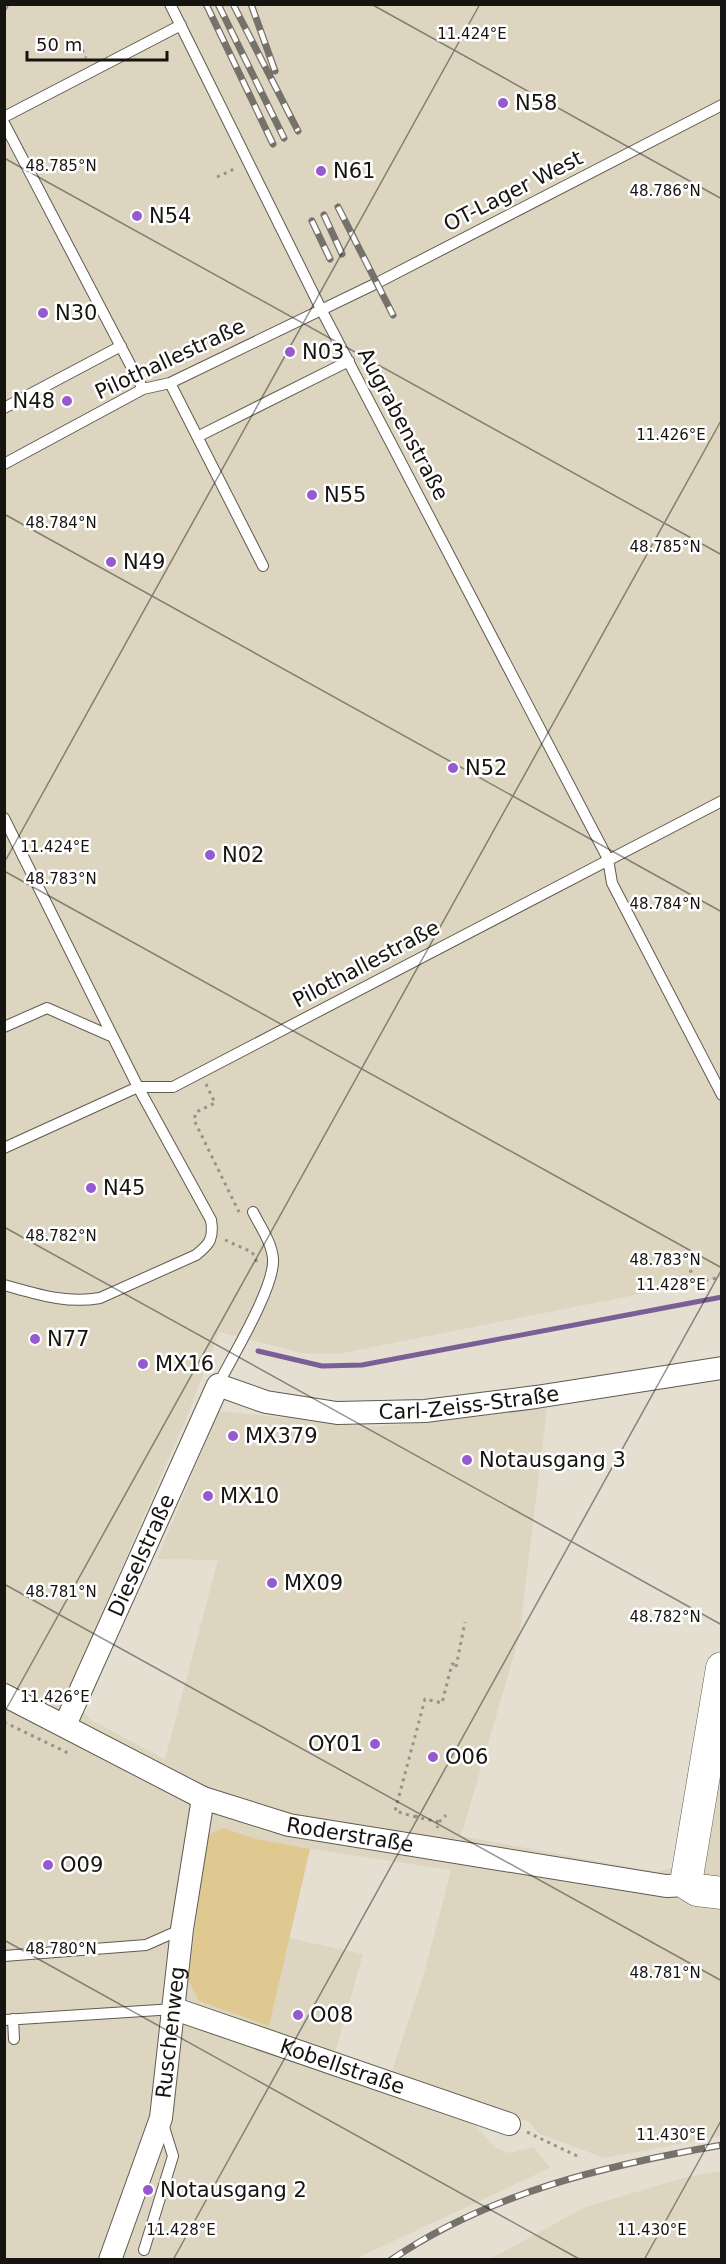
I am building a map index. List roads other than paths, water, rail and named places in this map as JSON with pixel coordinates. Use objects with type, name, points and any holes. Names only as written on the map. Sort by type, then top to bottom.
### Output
[{"type":"street","name":"Carl-Zeiss-Straße","points":[[218,1384],[266,1402],[338,1413],[425,1411],[569,1392],[722,1368]]},
{"type":"street","name":"Dieselstraße","points":[[65,1725],[218,1384]]},
{"type":"street","points":[[689,1885],[687,1876],[722,1668]]},
{"type":"street","name":"Roderstraße","points":[[4,1695],[203,1798],[289,1826],[655,1884],[678,1887],[689,1885],[697,1890],[722,1893]]},
{"type":"street","name":"Ruschenweg","points":[[110,2259],[161,2118],[175,2009],[182,1929],[203,1798]]},
{"type":"street","name":"Kobellstraße","points":[[175,2009],[509,2124]]},
{"type":"lane","name":"Augrabenstraße","points":[[170,4],[322,310],[608,859],[612,883],[722,1095]]},
{"type":"lane","points":[[4,117],[181,25]]},
{"type":"lane","name":"OT-Lager West","points":[[322,310],[722,105]]},
{"type":"lane","points":[[4,123],[143,389]]},
{"type":"lane","name":"Pilothallestraße","points":[[4,464],[143,389],[170,383],[322,310]]},
{"type":"lane","points":[[4,408],[121,346]]},
{"type":"lane","points":[[200,436],[349,361]]},
{"type":"lane","points":[[170,383],[200,436],[263,566]]},
{"type":"lane","name":"Pilothallestraße","points":[[138,1087],[173,1087],[722,801]]},
{"type":"lane","points":[[4,818],[138,1087],[211,1220],[214,1235],[208,1245],[196,1255],[100,1298],[69,1300],[4,1286]]},
{"type":"lane","points":[[4,1027],[44,1003],[114,1037]]},
{"type":"lane","points":[[4,1148],[138,1087]]},
{"type":"lane","points":[[218,1384],[271,1275],[273,1256],[253,1212]]},
{"type":"lane","points":[[4,1956],[146,1945],[182,1929]]},
{"type":"lane","points":[[14,2039],[9,2019],[175,2009]]},
{"type":"lane","points":[[144,2250],[173,2156],[161,2118]]},
{"type":"waterway","points":[[258,1351],[322,1366],[362,1365],[722,1297]]},
{"type":"railway","points":[[206,4],[273,144]]},
{"type":"railway","points":[[218,4],[284,138]]},
{"type":"railway","points":[[233,4],[298,131]]},
{"type":"railway","points":[[251,4],[275,71]]},
{"type":"railway","points":[[338,207],[393,315]]},
{"type":"railway","points":[[324,215],[342,254]]},
{"type":"railway","points":[[312,221],[330,259]]},
{"type":"railway","points":[[391,2260],[429,2237],[508,2199],[636,2162],[722,2145]]},
{"type":"place","name":"N58","points":[[503,103]]},
{"type":"place","name":"N61","points":[[321,171]]},
{"type":"place","name":"N54","points":[[137,216]]},
{"type":"place","name":"N30","points":[[43,313]]},
{"type":"place","name":"N03","points":[[290,352]]},
{"type":"place","name":"N48","points":[[67,401]]},
{"type":"place","name":"N55","points":[[312,495]]},
{"type":"place","name":"N49","points":[[111,562]]},
{"type":"place","name":"N52","points":[[453,768]]},
{"type":"place","name":"N02","points":[[210,855]]},
{"type":"place","name":"N45","points":[[91,1188]]},
{"type":"place","name":"N77","points":[[35,1339]]},
{"type":"place","name":"MX16","points":[[143,1364]]},
{"type":"place","name":"MX379","points":[[233,1436]]},
{"type":"place","name":"Notausgang 3","points":[[467,1460]]},
{"type":"place","name":"MX10","points":[[208,1496]]},
{"type":"place","name":"MX09","points":[[272,1583]]},
{"type":"place","name":"OY01","points":[[375,1744]]},
{"type":"place","name":"O06","points":[[433,1757]]},
{"type":"place","name":"O09","points":[[48,1865]]},
{"type":"place","name":"O08","points":[[298,2015]]},
{"type":"place","name":"Notausgang 2","points":[[148,2190]]}]
